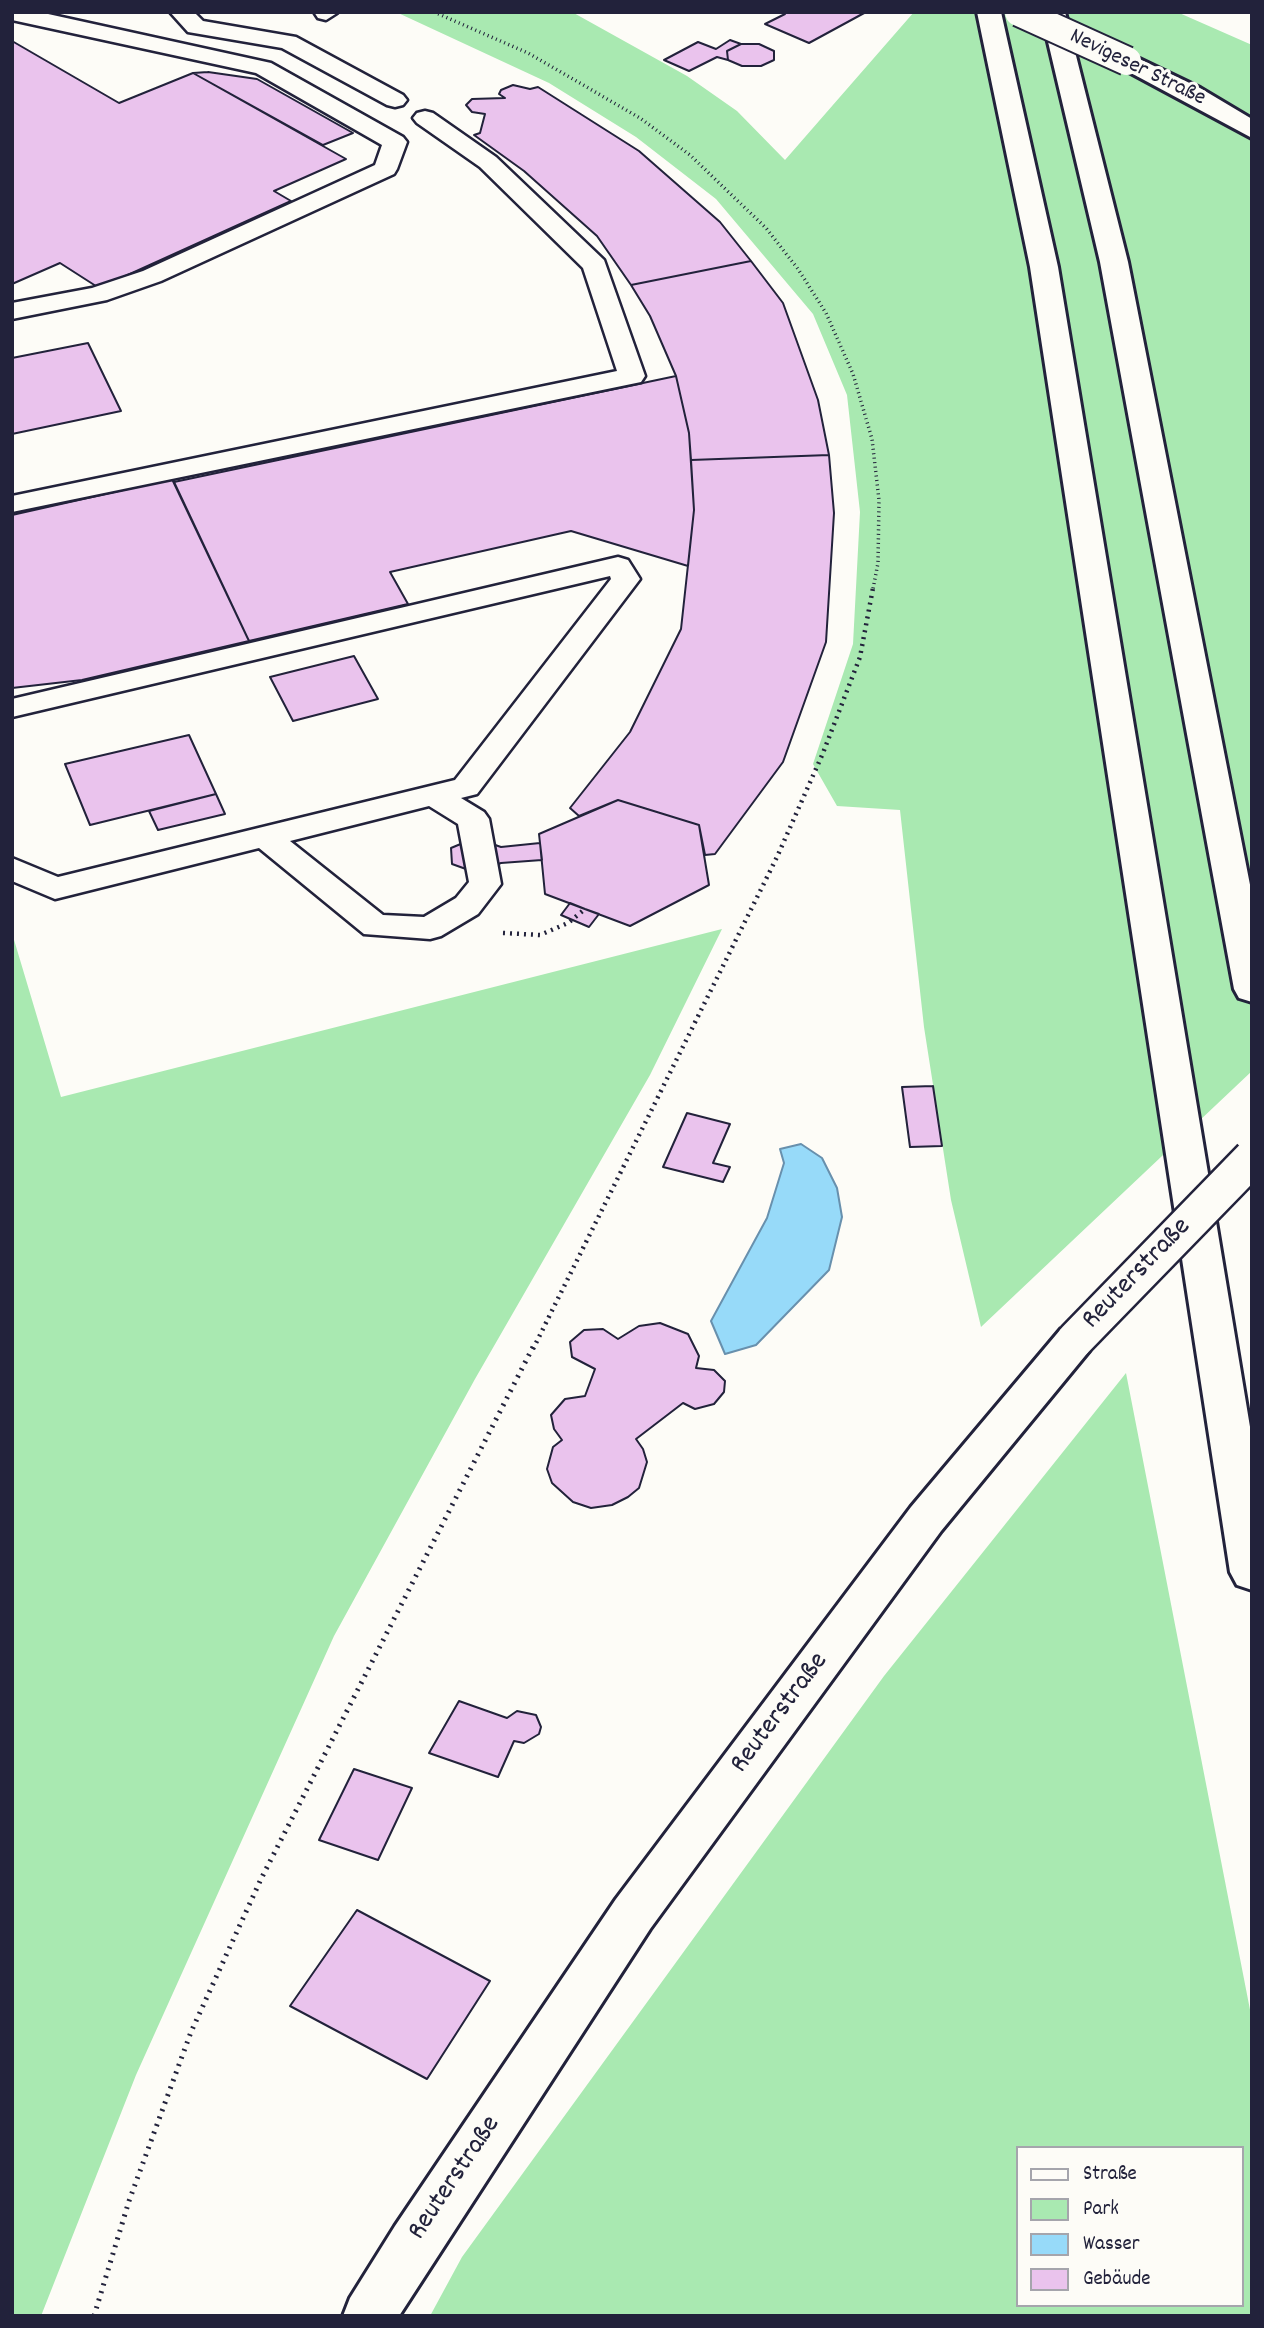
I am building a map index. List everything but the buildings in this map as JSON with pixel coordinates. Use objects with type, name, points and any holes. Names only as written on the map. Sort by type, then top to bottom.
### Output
[{"type":"main road","points":[[989,12],[1044,267],[1252,1572]]},
{"type":"main road","name":"Nevigeser Straße","points":[[1019,12],[1191,93],[1252,130]]},
{"type":"main road","points":[[1053,12],[1114,262],[1252,989]]},
{"type":"main road","name":"Reuterstraße","points":[[369,2316],[413,2244],[633,1914],[926,1519],[1075,1340],[1252,1158]]},
{"type":"lane","points":[[181,12],[196,27],[288,42],[395,100]]},
{"type":"lane","points":[[12,13],[263,68],[395,142],[385,169],[152,276],[98,295],[12,311]]},
{"type":"lane","points":[[12,504],[632,376],[595,265],[488,162],[425,118]]},
{"type":"lane","points":[[12,708],[618,566],[626,579],[466,787],[55,888],[17,871]]},
{"type":"lane","points":[[264,836],[375,926],[430,928],[467,906],[485,884],[473,819],[433,795]]},
{"type":"path","points":[[94,2316],[129,2201],[191,2032],[261,1879],[585,1245],[777,857],[823,753],[860,657],[878,563],[879,500],[872,439],[853,374],[825,313],[798,269],[766,228],[690,155],[640,118],[528,53],[434,12]]},
{"type":"green space","points":[[396,12],[572,12],[687,76],[737,111],[785,160],[914,12],[1177,12],[1252,45],[1252,1071],[981,1327],[951,1200],[924,1027],[900,810],[837,806],[813,764],[853,644],[860,512],[847,395],[813,314],[716,199],[636,137],[549,83]]},
{"type":"green space","points":[[722,929],[650,1075],[475,1379],[334,1636],[136,2075],[41,2316],[12,2316],[12,933],[61,1097]]},
{"type":"green space","points":[[1126,1373],[1252,2020],[1252,2316],[430,2316],[462,2257],[884,1676]]},
{"type":"water","points":[[801,1144],[822,1158],[837,1188],[842,1217],[829,1270],[756,1345],[725,1354],[711,1321],[767,1218],[784,1163],[780,1149]]}]
